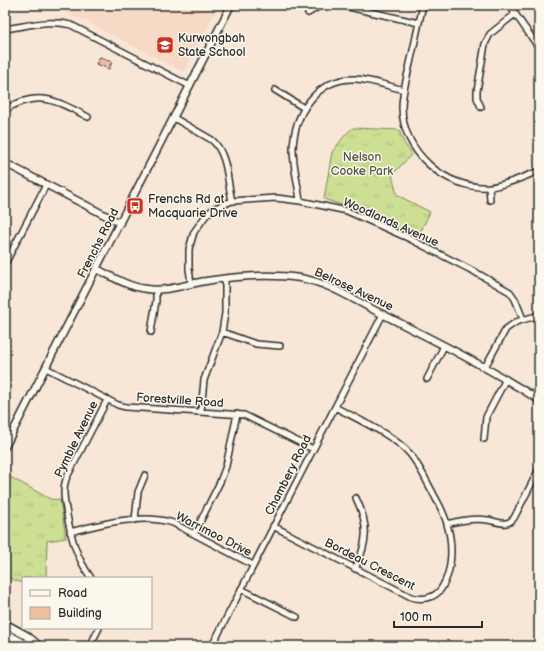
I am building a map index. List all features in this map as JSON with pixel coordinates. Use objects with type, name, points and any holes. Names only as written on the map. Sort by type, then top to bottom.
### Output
[{"type":"main road","points":[[5,624],[27,636],[39,646]]},
{"type":"main road","points":[[5,633],[25,644],[32,646]]},
{"type":"street","name":"Frenchs Road","points":[[5,447],[232,5]]},
{"type":"street","points":[[308,13],[321,5]]},
{"type":"street","points":[[340,5],[419,23]]},
{"type":"street","points":[[423,5],[404,90],[402,107],[404,124],[412,143],[433,169],[454,181],[477,187],[489,187],[515,181],[539,171]]},
{"type":"street","points":[[509,5],[539,48]]},
{"type":"street","points":[[481,107],[477,98],[477,91],[485,44],[490,34],[515,14]]},
{"type":"street","points":[[5,29],[48,22],[71,25],[190,86]]},
{"type":"street","points":[[300,201],[293,148],[304,108],[312,98],[321,90],[338,81],[356,79],[404,90]]},
{"type":"street","points":[[275,90],[304,108]]},
{"type":"street","points":[[5,110],[16,103],[30,99],[43,98],[88,117]]},
{"type":"street","points":[[174,118],[217,144],[224,159],[232,201]]},
{"type":"street","points":[[5,163],[120,223]]},
{"type":"street","points":[[5,264],[46,185]]},
{"type":"street","points":[[489,187],[490,200]]},
{"type":"street","name":"Woodlands Avenue","points":[[192,283],[188,268],[189,249],[194,232],[207,214],[215,208],[232,201],[276,198],[300,201],[347,211],[408,238],[476,272],[510,292],[515,299],[523,319]]},
{"type":"street","name":"Belrose Avenue","points":[[97,269],[126,284],[156,290],[224,279],[272,276],[302,278],[327,286],[383,314],[485,367],[539,400]]},
{"type":"street","points":[[202,411],[204,380],[222,332],[225,313],[224,279]]},
{"type":"street","points":[[150,332],[156,301],[156,290]]},
{"type":"street","name":"Chambery Road","points":[[212,646],[383,314]]},
{"type":"street","points":[[485,367],[506,329],[523,319],[539,315]]},
{"type":"street","points":[[222,332],[256,344],[280,346]]},
{"type":"street","points":[[427,379],[444,346]]},
{"type":"street","name":"Forestville Road","points":[[46,368],[107,400],[126,407],[237,414],[252,418],[313,449]]},
{"type":"street","points":[[484,439],[486,418],[506,379]]},
{"type":"street","name":"Pymble Avenue","points":[[90,577],[73,544],[64,498],[64,485],[107,400]]},
{"type":"street","name":"Bordeau Crescent","points":[[273,526],[411,597],[423,599],[440,591],[449,572],[451,552],[447,524],[423,472],[409,452],[400,444],[335,407]]},
{"type":"street","points":[[194,534],[220,482],[226,466],[237,414]]},
{"type":"street","points":[[447,524],[461,520],[476,519],[489,520],[504,524],[508,523],[514,518],[539,468]]},
{"type":"street","points":[[135,520],[138,492],[146,475]]},
{"type":"street","points":[[355,568],[365,546],[366,537],[364,518],[356,498]]},
{"type":"street","name":"Warrimoo Drive","points":[[70,532],[104,524],[135,520],[166,521],[253,564]]},
{"type":"street","points":[[241,589],[297,617]]},
{"type":"street","points":[[90,646],[98,629]]},
{"type":"shaded area","name":"Kurwongbah State School","points":[[50,5],[219,5],[184,72],[79,18]]},
{"type":"green space","name":"Nelson Cooke Park","points":[[353,128],[399,130],[404,143],[412,154],[392,175],[397,195],[430,212],[417,239],[367,214],[324,199],[332,152],[346,134]]},
{"type":"green space","points":[[5,474],[50,499],[60,500],[66,538],[47,541],[46,577],[22,577],[22,583],[5,577]]},
{"type":"building","points":[[100,57],[112,62],[109,69],[96,64]]},
{"type":"place","name":"Kurwongbah State School","points":[[165,45]]},
{"type":"place","name":"Frenchs Rd at Macquarie Drive","points":[[135,206]]}]
